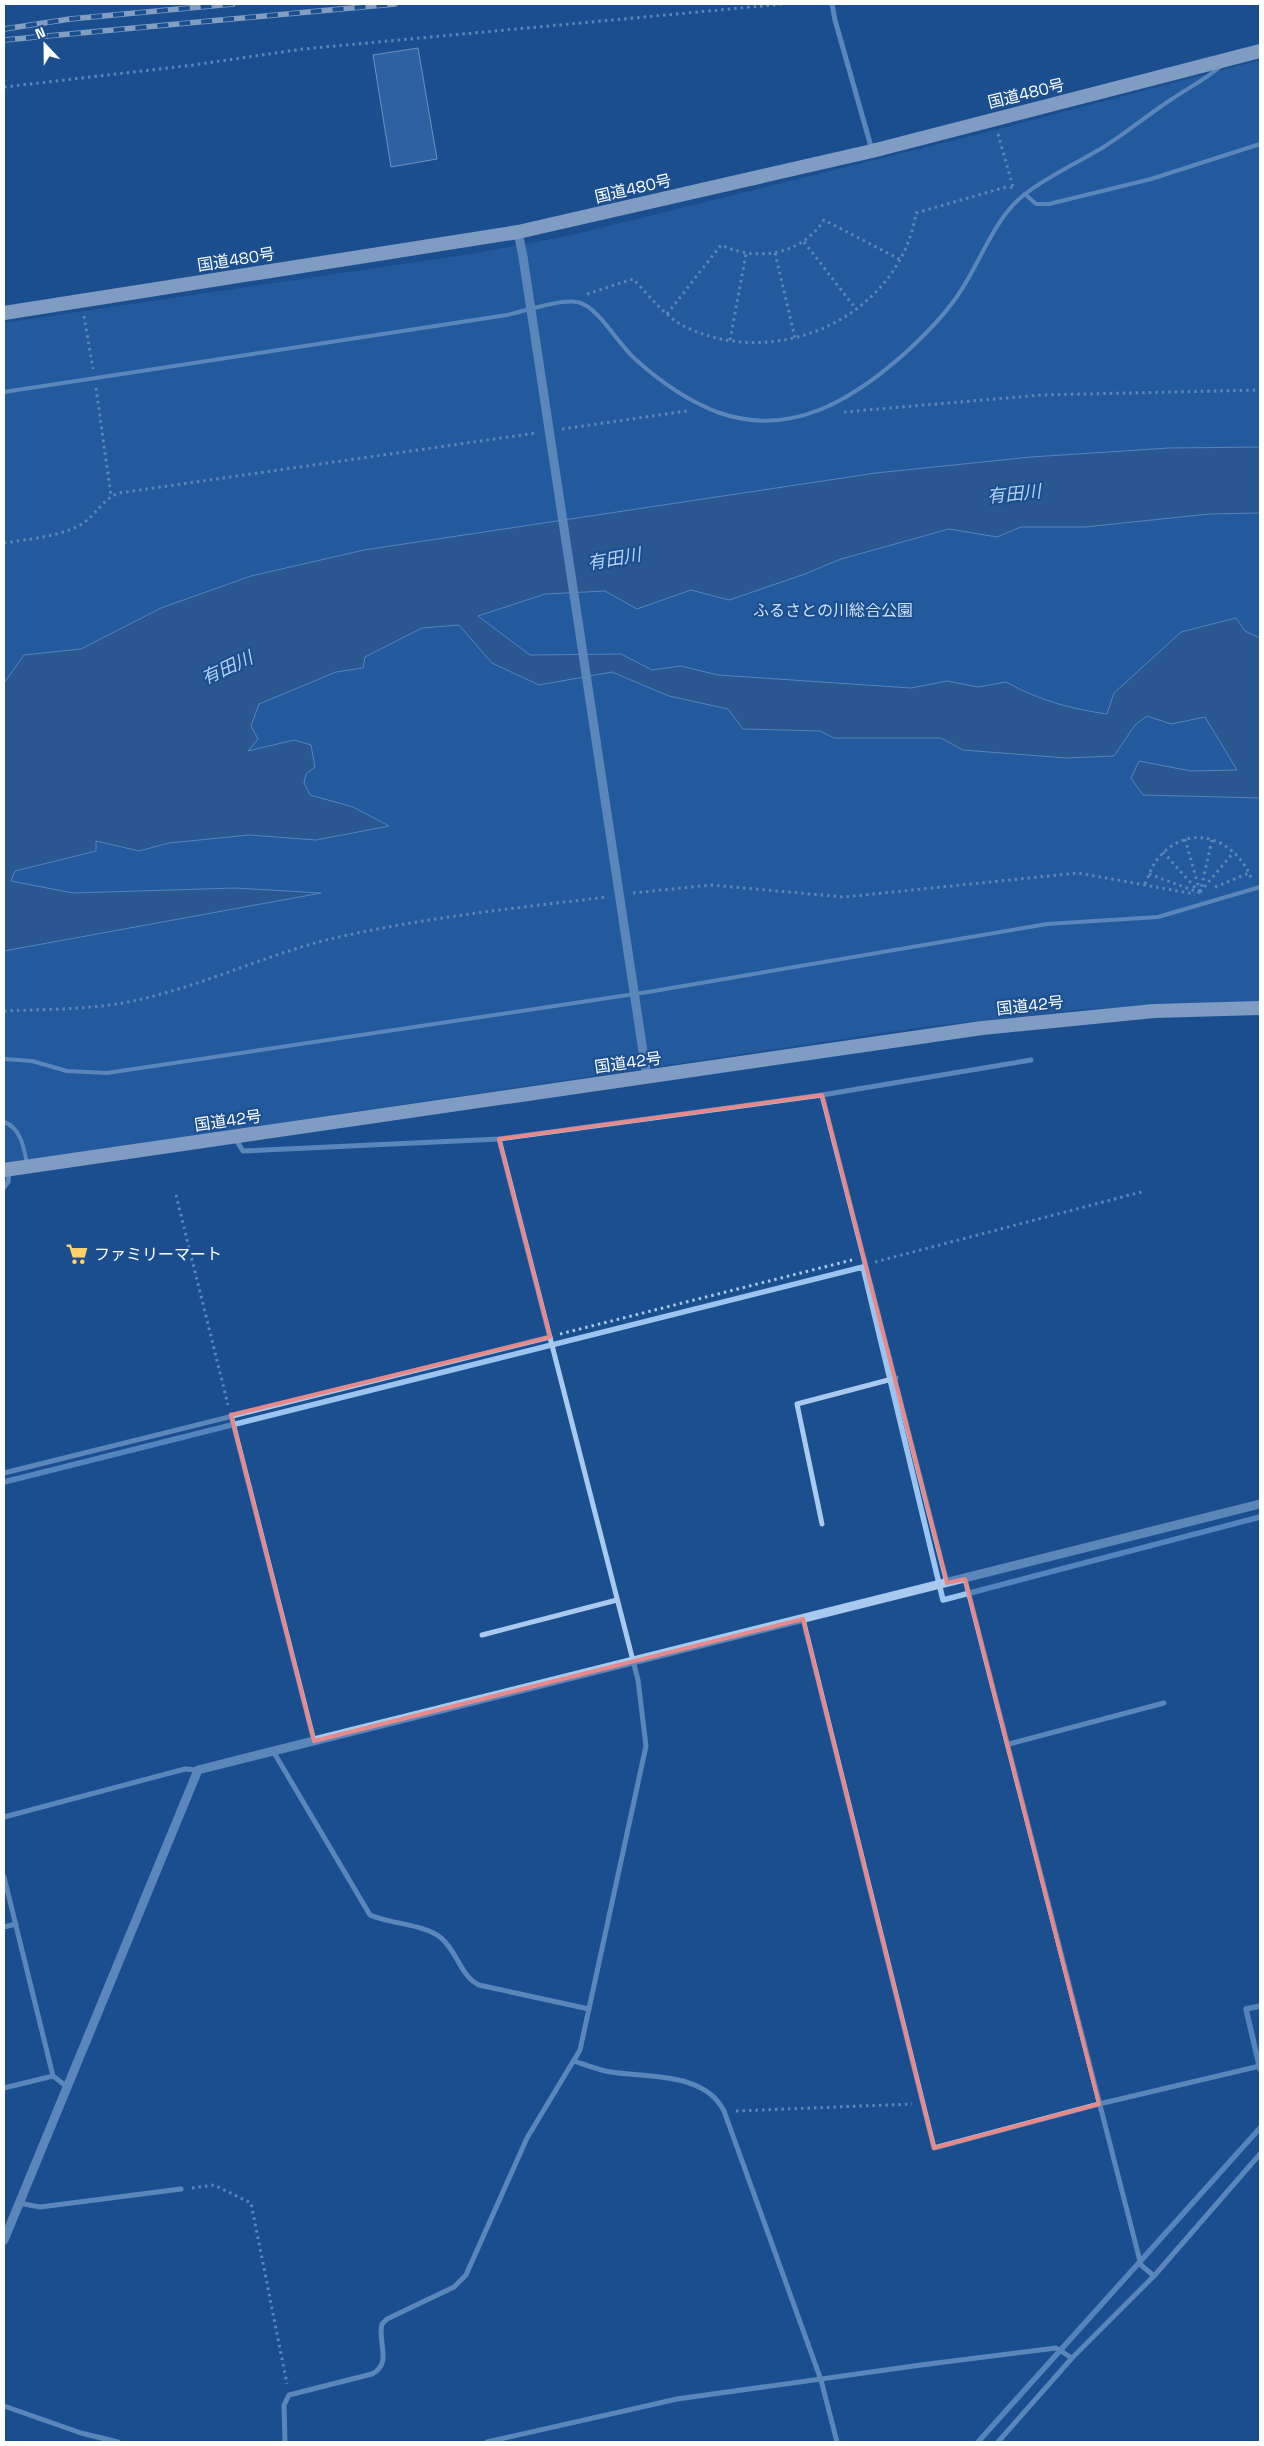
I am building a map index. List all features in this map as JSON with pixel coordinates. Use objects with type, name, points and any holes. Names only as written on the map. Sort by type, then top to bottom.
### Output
[{"type":"highway","name":"国道480号","points":[[4,313],[518,232],[872,150],[1260,51]]},
{"type":"highway","name":"国道42号","points":[[6,1170],[982,1028],[1154,1011],[1260,1008]]},
{"type":"street","points":[[832,4],[872,150]]},
{"type":"street","points":[[518,232],[647,1076]]},
{"type":"street","points":[[234,1137],[243,1151],[499,1139],[822,1095],[1031,1060]]},
{"type":"street","points":[[822,1095],[866,1256],[947,1583]]},
{"type":"street","points":[[285,2442],[284,2405],[289,2396],[372,2374],[379,2370],[384,2358],[382,2324],[387,2319],[454,2287],[462,2281],[527,2138],[580,2050],[646,1746],[638,1680],[499,1139]]},
{"type":"street","points":[[4,1187],[8,1182],[6,1170]]},
{"type":"street","points":[[4,1472],[550,1337]]},
{"type":"street","points":[[822,1524],[796,1404],[896,1378]]},
{"type":"street","points":[[231,1415],[314,1740]]},
{"type":"street","points":[[4,1816],[185,1770],[198,1770],[1260,1504]]},
{"type":"street","points":[[965,1578],[1141,2266],[1154,2276]]},
{"type":"street","points":[[482,1636],[617,1600]]},
{"type":"street","points":[[803,1619],[934,2148],[1099,2104],[1260,2066]]},
{"type":"street","points":[[1009,1744],[1164,1703]]},
{"type":"street","points":[[273,1750],[370,1914],[440,1937],[450,1948],[471,1980],[479,1985],[589,2009]]},
{"type":"street","points":[[4,2240],[198,1770]]},
{"type":"street","points":[[4,1877],[53,2076],[66,2086]]},
{"type":"street","points":[[4,1927],[16,1924]]},
{"type":"street","points":[[574,2061],[610,2072],[692,2084],[714,2096],[724,2111],[821,2380],[837,2442]]},
{"type":"street","points":[[4,2088],[53,2076]]},
{"type":"street","points":[[998,2442],[1005,2440],[1072,2358],[1154,2276],[1260,2154]]},
{"type":"street","points":[[19,2203],[40,2207],[182,2189]]},
{"type":"street","points":[[488,2442],[677,2400],[1056,2348],[1072,2358]]},
{"type":"street","points":[[4,2406],[81,2433],[118,2442]]},
{"type":"lane","points":[[4,392],[507,315],[568,301],[578,302],[591,309],[622,347],[643,366],[679,392],[708,408],[738,418],[776,421],[790,419],[832,406],[854,393],[891,366],[944,314],[970,277],[999,223],[1024,194],[1105,146],[1214,72],[1227,59]]},
{"type":"lane","points":[[1024,194],[1036,204],[1049,204],[1151,179],[1260,144]]},
{"type":"lane","points":[[4,1059],[32,1060],[67,1072],[106,1073],[648,992],[1047,924],[1158,917],[1260,887]]},
{"type":"lane","points":[[4,1122],[14,1128],[20,1136],[28,1167]]},
{"type":"path","points":[[4,87],[193,65],[303,49],[783,4]]},
{"type":"path","points":[[997,128],[1013,187],[1024,194]]},
{"type":"path","points":[[568,301],[633,279],[667,314],[689,329],[730,340],[766,343],[796,338],[836,323],[856,309],[882,286],[901,260],[913,233],[916,213],[1013,187]]},
{"type":"path","points":[[667,314],[721,245],[736,252],[746,254],[775,253],[804,242],[824,220],[901,260]]},
{"type":"path","points":[[804,242],[856,309]]},
{"type":"path","points":[[775,253],[796,338]]},
{"type":"path","points":[[730,340],[746,254]]},
{"type":"path","points":[[83,313],[91,358]]},
{"type":"path","points":[[94,378],[110,496]]},
{"type":"path","points":[[839,412],[1041,395],[1260,390]]},
{"type":"path","points":[[560,429],[708,408]]},
{"type":"path","points":[[4,543],[56,534],[80,525],[110,496],[541,432]]},
{"type":"path","points":[[1185,840],[1200,894]]},
{"type":"path","points":[[1145,884],[1163,852],[1185,840],[1212,840],[1225,844],[1234,852],[1249,873],[1254,888]]},
{"type":"path","points":[[1200,894],[1212,840]]},
{"type":"path","points":[[1163,852],[1200,894]]},
{"type":"path","points":[[1200,894],[1234,852]]},
{"type":"path","points":[[1149,874],[1200,894],[1249,873]]},
{"type":"path","points":[[867,1264],[1146,1191]]},
{"type":"path","points":[[176,1195],[231,1415]]},
{"type":"path","points":[[550,1337],[866,1256]]},
{"type":"path","points":[[724,2111],[923,2103]]},
{"type":"path","points":[[182,2189],[214,2185],[251,2203],[289,2396]]},
{"type":"highlighted area","points":[[822,1095],[947,1583],[965,1579],[1099,2104],[934,2148],[803,1619],[314,1741],[231,1415],[550,1337],[499,1139]]},
{"type":"green space","name":"ふるさとの川総合公園","points":[[1260,60],[1260,1002],[1085,1009],[923,1027],[4,1164],[4,323],[471,254],[568,236],[984,133]]},
{"type":"water","name":"有田川","points":[[1260,447],[1260,513],[1209,514],[1085,527],[1021,527],[997,537],[949,529],[841,559],[805,574],[729,600],[691,590],[637,609],[605,591],[545,594],[478,616],[530,655],[621,654],[652,670],[681,666],[718,675],[911,688],[947,681],[978,687],[1006,682],[1030,694],[1055,703],[1107,714],[1114,693],[1181,632],[1236,618],[1245,631],[1260,638],[1260,798],[1143,795],[1131,778],[1139,761],[1191,771],[1237,770],[1205,717],[1171,724],[1147,716],[1135,725],[1114,756],[1066,758],[963,750],[941,738],[834,738],[820,731],[743,729],[728,709],[669,696],[612,672],[539,685],[492,663],[459,625],[422,628],[365,657],[363,668],[336,672],[259,704],[251,726],[258,739],[248,751],[294,740],[311,745],[315,767],[306,774],[304,783],[310,795],[353,807],[389,826],[316,840],[249,835],[169,843],[139,851],[96,841],[96,851],[15,871],[11,881],[73,893],[235,888],[321,893],[4,951],[4,683],[24,655],[81,649],[161,608],[251,576],[364,550],[876,473],[1031,457],[1169,448]]},
{"type":"building","points":[[418,48],[437,159],[391,167],[373,55]]},
{"type":"waterway","points":[[4,1482],[863,1267],[943,1600],[1260,1517]]},
{"type":"waterway","points":[[1260,2006],[1246,2009],[1260,2069]]},
{"type":"waterway","points":[[978,2442],[1260,2128]]},
{"type":"railway","points":[[4,29],[70,19],[233,4]]},
{"type":"railway","points":[[4,40],[395,4]]},
{"type":"place","name":"ファミリーマート","points":[[77,1254]]}]
